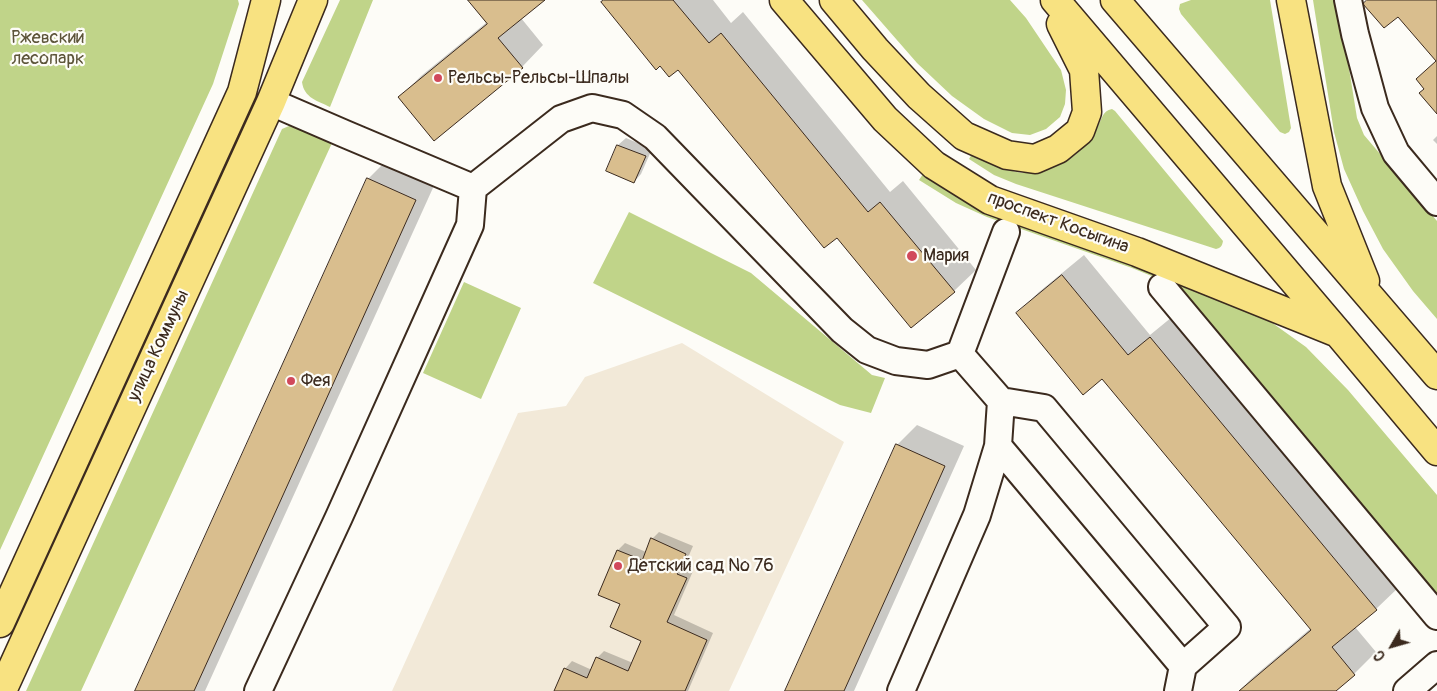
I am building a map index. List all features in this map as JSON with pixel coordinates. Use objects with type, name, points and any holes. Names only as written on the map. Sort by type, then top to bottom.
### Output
[{"type":"main road","name":"улица Коммуны","points":[[2,691],[271,102],[313,0]]},
{"type":"main road","name":"проспект Косыгина","points":[[784,0],[885,119],[934,165],[990,200],[1145,255],[1338,333]]},
{"type":"main road","points":[[834,0],[875,49],[919,96],[964,136],[1007,155],[1035,159],[1058,149],[1080,131],[1087,112],[1084,70],[1065,30],[1045,0]]},
{"type":"main road","name":"проспект Косыгина","points":[[1055,0],[1437,452]]},
{"type":"main road","points":[[1115,0],[1437,375]]},
{"type":"main road","points":[[1291,0],[1327,186],[1373,301]]},
{"type":"main road","name":"улица Коммуны","points":[[0,623],[242,92],[261,4]]},
{"type":"lane","points":[[1348,0],[1355,34],[1376,108],[1396,153],[1437,202]]},
{"type":"lane","points":[[271,102],[474,188]]},
{"type":"lane","points":[[258,691],[339,517],[470,225],[474,188],[561,119],[592,108],[623,115],[655,137],[842,330],[868,350],[896,361],[928,364],[960,354]]},
{"type":"lane","points":[[960,354],[1006,232]]},
{"type":"lane","points":[[1162,287],[1437,616]]},
{"type":"lane","points":[[960,354],[1001,401],[1044,408],[1227,627],[1183,666],[1178,691]]},
{"type":"lane","points":[[901,691],[976,515],[998,446],[1001,401]]},
{"type":"lane","points":[[998,446],[1183,666]]},
{"type":"lane","points":[[1407,691],[1437,665]]},
{"type":"shaded area","name":"Детский сад № 76","points":[[682,343],[844,442],[729,691],[392,691],[518,413],[566,406],[585,377]]},
{"type":"green space","name":"Ржевский лесопарк","points":[[0,0],[238,0],[239,4],[213,84],[0,550]]},
{"type":"green space","points":[[340,0],[373,0],[330,107],[316,101],[309,95],[302,82]]},
{"type":"green space","points":[[862,0],[1010,0],[1026,18],[1061,70],[1066,90],[1065,104],[1060,117],[1046,129],[1030,135],[1012,133],[984,119],[952,96],[917,63]]},
{"type":"green space","points":[[1191,0],[1270,0],[1291,128],[1289,132],[1285,134],[1280,132],[1181,14],[1180,4]]},
{"type":"green space","points":[[1313,0],[1338,0],[1357,118],[1364,135],[1437,221],[1437,319],[1413,291],[1383,249],[1344,169],[1334,132]]},
{"type":"green space","points":[[1112,109],[1223,241],[1220,247],[1216,249],[1016,184],[994,175],[969,159],[972,154],[1003,168],[1023,173],[1055,167],[1080,151],[1098,126],[1104,113]]},
{"type":"green space","points":[[289,126],[296,127],[332,143],[81,691],[26,691],[282,129]]},
{"type":"green space","points":[[923,174],[959,196],[1243,307],[1271,322],[1306,347],[1348,390],[1437,495],[1437,605],[1171,284],[1132,268],[987,217],[956,203],[919,180]]},
{"type":"green space","points":[[629,212],[751,273],[872,375],[885,378],[871,413],[840,405],[593,283]]},
{"type":"green space","points":[[464,282],[521,308],[481,399],[423,373]]},
{"type":"building","points":[[468,0],[545,0],[498,38],[523,68],[434,141],[398,97],[487,24]]},
{"type":"building","points":[[604,0],[673,0],[709,43],[721,33],[868,212],[880,202],[955,292],[911,328],[837,238],[824,248],[678,70],[669,77],[660,66],[656,70],[601,2]]},
{"type":"building","points":[[1367,0],[1437,0],[1437,114],[1419,93],[1424,89],[1416,79],[1436,61],[1398,17],[1384,28],[1363,4]]},
{"type":"building","points":[[617,145],[646,156],[634,183],[606,171]]},
{"type":"building","points":[[367,178],[416,200],[270,524],[194,691],[135,691]]},
{"type":"building","points":[[1062,275],[1128,355],[1150,337],[1377,610],[1332,647],[1355,675],[1336,691],[1239,691],[1311,630],[1102,379],[1083,395],[1016,313]]},
{"type":"building","points":[[896,444],[945,466],[895,578],[844,691],[785,691]]},
{"type":"building","points":[[651,538],[686,554],[677,574],[687,578],[667,622],[707,640],[685,691],[554,691],[564,668],[587,678],[596,657],[628,671],[641,641],[610,627],[620,604],[598,595],[617,550],[642,560]]},
{"type":"place","name":"Рельсы-Рельсы-Шпалы","points":[[438,78]]},
{"type":"place","name":"Мария","points":[[912,256]]},
{"type":"place","name":"Фея","points":[[291,381]]},
{"type":"place","name":"Детский сад № 76","points":[[618,566]]}]
